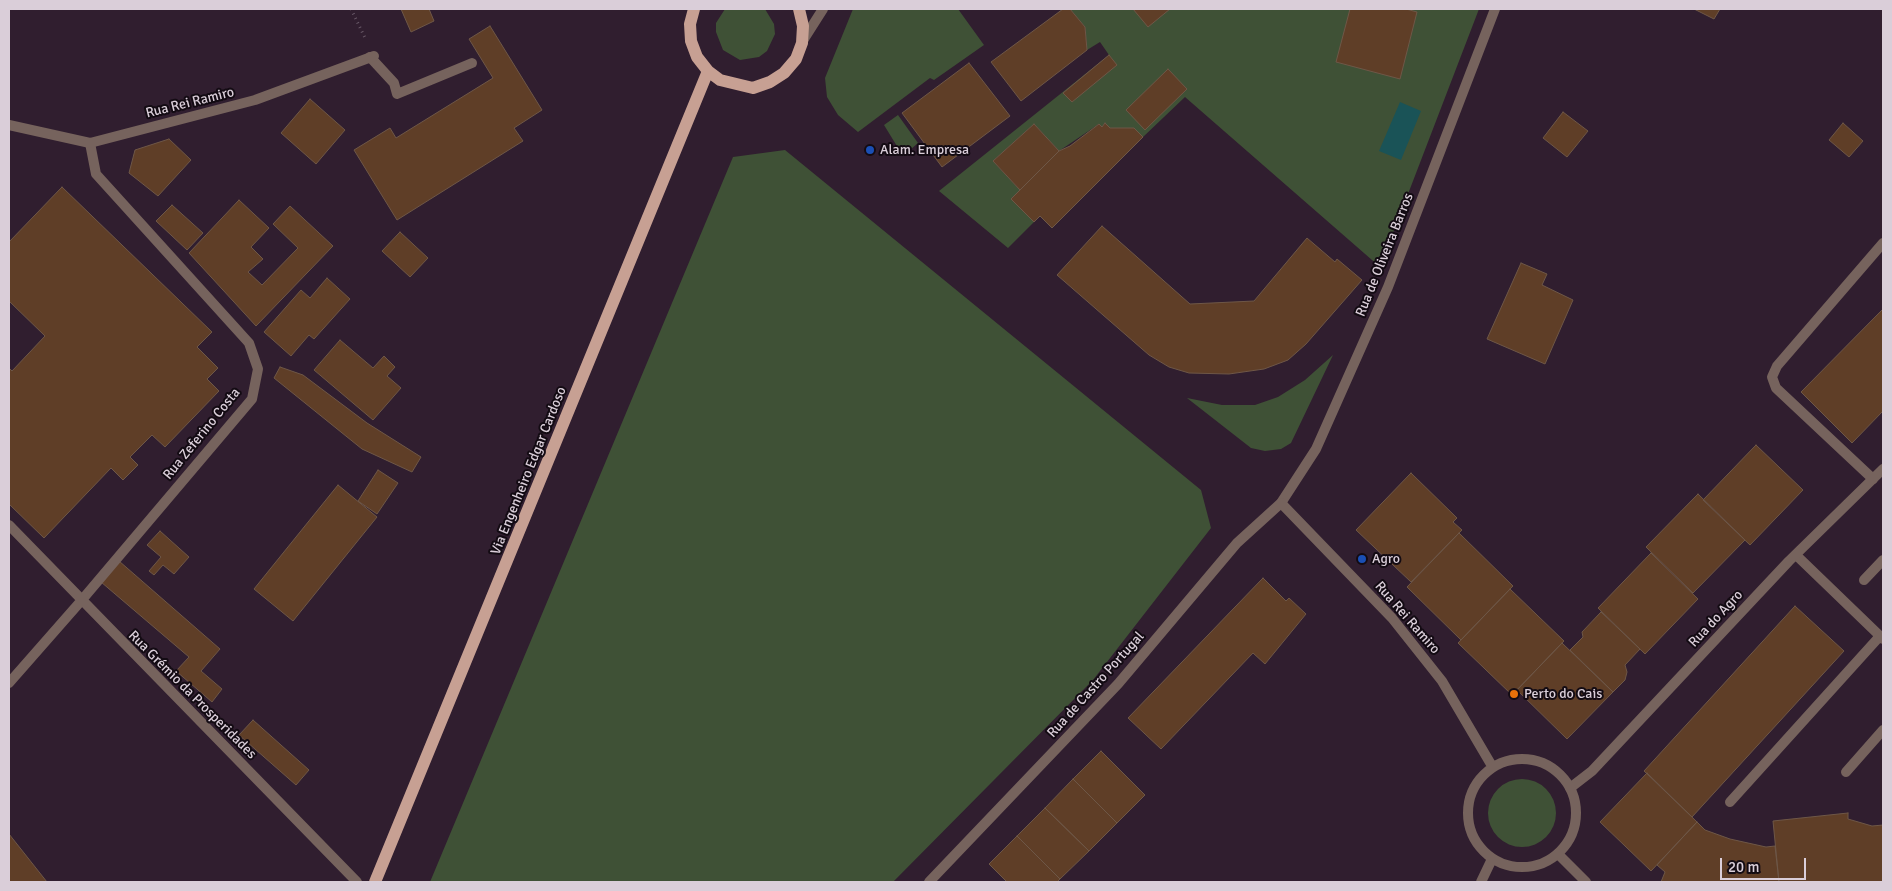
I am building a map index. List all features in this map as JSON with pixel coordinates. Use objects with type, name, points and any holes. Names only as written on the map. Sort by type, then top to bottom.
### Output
[{"type":"main road","points":[[694,9],[690,24],[691,41],[697,57],[708,71],[720,80],[753,88],[770,82],[784,72],[796,59],[802,43],[803,26],[799,9]]},
{"type":"main road","name":"Via Engenheiro Edgar Cardoso","points":[[376,882],[708,71]]},
{"type":"street","points":[[802,43],[823,9]]},
{"type":"street","name":"Rua de Oliveira Barros","points":[[1282,503],[1316,449],[1406,243],[1495,9]]},
{"type":"street","points":[[372,57],[394,83],[397,94],[472,63]]},
{"type":"street","name":"Rua Rei Ramiro","points":[[9,125],[90,143],[255,100],[372,57]]},
{"type":"street","name":"Rua Zeferino Costa","points":[[9,683],[252,399],[258,370],[249,343],[96,174],[90,143]]},
{"type":"street","points":[[1873,479],[1776,388],[1772,377],[1777,366],[1883,243]]},
{"type":"street","name":"Rua do Agro","points":[[1570,788],[1592,771],[1796,555],[1883,469]]},
{"type":"street","name":"Rua Rei Ramiro","points":[[1282,503],[1392,618],[1442,681],[1492,766]]},
{"type":"street","name":"Rua de Castro Portugal","points":[[929,882],[1118,684],[1238,543],[1282,503]]},
{"type":"street","name":"Rua Grémio da Prosperidades","points":[[9,526],[357,882]]},
{"type":"street","points":[[1730,802],[1882,637],[1796,555]]},
{"type":"street","points":[[1864,580],[1883,560]]},
{"type":"street","points":[[1846,772],[1883,730]]},
{"type":"street","points":[[1527,758],[1544,763],[1560,773],[1570,788],[1576,805],[1575,824],[1569,840],[1558,854],[1543,863],[1526,868],[1508,866],[1492,859],[1479,846],[1470,831],[1467,812],[1470,795],[1479,778],[1492,766],[1508,759],[1527,758]]},
{"type":"street","points":[[1558,854],[1586,882]]},
{"type":"street","points":[[1481,882],[1492,859]]},
{"type":"path","points":[[351,9],[372,57]]},
{"type":"shaded area","points":[[725,9],[765,9],[774,24],[775,34],[767,51],[759,57],[740,60],[723,50],[716,32],[716,23]]},
{"type":"shaded area","points":[[853,9],[958,9],[984,45],[934,80],[930,78],[858,132],[838,115],[827,97],[825,78]]},
{"type":"shaded area","points":[[1070,9],[1479,9],[1380,267],[1185,97],[1143,137],[1134,128],[1110,128],[1105,123],[1102,127],[1099,124],[1059,151],[1034,124],[993,161],[1020,190],[1011,199],[1034,222],[1008,248],[939,191],[1109,55],[1100,42],[1087,50],[1085,27]]},
{"type":"shaded area","points":[[1400,102],[1421,111],[1401,160],[1379,151]]},
{"type":"shaded area","points":[[898,115],[918,143],[903,156],[884,125]]},
{"type":"shaded area","points":[[785,150],[1201,490],[1211,528],[1093,680],[893,882],[430,882],[733,157]]},
{"type":"shaded area","points":[[1333,355],[1291,443],[1281,449],[1265,451],[1251,448],[1187,398],[1222,405],[1255,405],[1278,397],[1305,380]]},
{"type":"shaded area","points":[[1522,779],[1535,782],[1546,789],[1553,800],[1556,813],[1553,826],[1546,837],[1535,844],[1522,847],[1509,844],[1498,837],[1491,826],[1488,813],[1491,800],[1498,789],[1509,782]]},
{"type":"building","points":[[401,9],[429,9],[434,21],[411,32]]},
{"type":"building","points":[[1063,9],[1070,9],[1085,27],[1087,50],[1021,101],[991,62]]},
{"type":"building","points":[[1133,9],[1170,9],[1148,27]]},
{"type":"building","points":[[1350,9],[1406,9],[1417,12],[1400,79],[1336,62]]},
{"type":"building","points":[[1694,9],[1720,9],[1714,19]]},
{"type":"building","points":[[490,26],[542,110],[514,128],[523,141],[397,220],[354,150],[390,128],[396,138],[493,78],[469,39]]},
{"type":"building","points":[[1109,55],[1117,65],[1072,102],[1063,93]]},
{"type":"building","points":[[969,63],[1010,116],[942,167],[902,113]]},
{"type":"building","points":[[1168,69],[1187,89],[1145,130],[1126,110]]},
{"type":"building","points":[[310,99],[345,130],[316,164],[281,133]]},
{"type":"building","points":[[1563,112],[1588,131],[1567,157],[1543,138]]},
{"type":"building","points":[[1105,123],[1110,128],[1134,128],[1143,137],[1052,228],[1040,216],[1034,222],[1011,199],[1059,151],[1070,146],[1099,124],[1102,127]]},
{"type":"building","points":[[1843,123],[1863,141],[1849,157],[1829,140]]},
{"type":"building","points":[[1034,124],[1059,151],[1020,190],[993,161]]},
{"type":"building","points":[[169,139],[191,160],[158,196],[129,173],[135,150]]},
{"type":"building","points":[[62,187],[212,332],[197,347],[218,368],[207,379],[219,391],[165,447],[152,435],[130,457],[138,465],[123,480],[111,468],[44,538],[9,504],[9,368],[12,371],[45,336],[9,301],[9,242]]},
{"type":"building","points":[[239,200],[269,228],[251,247],[263,259],[248,272],[262,285],[298,248],[273,224],[290,206],[333,246],[256,326],[189,253]]},
{"type":"building","points":[[172,205],[203,233],[187,250],[156,221]]},
{"type":"building","points":[[1102,226],[1190,304],[1254,301],[1307,238],[1335,262],[1337,259],[1362,280],[1306,344],[1288,360],[1264,369],[1229,374],[1189,373],[1169,367],[1149,355],[1057,275]]},
{"type":"building","points":[[400,232],[428,258],[410,277],[382,251]]},
{"type":"building","points":[[1521,263],[1547,274],[1542,285],[1573,300],[1545,364],[1487,339]]},
{"type":"building","points":[[327,278],[350,299],[314,339],[309,335],[291,356],[264,332],[301,290],[310,298]]},
{"type":"building","points":[[1883,309],[1883,411],[1852,443],[1801,392]]},
{"type":"building","points":[[340,340],[373,368],[384,356],[395,367],[387,376],[401,388],[373,420],[314,370]]},
{"type":"building","points":[[280,367],[303,375],[367,423],[421,457],[412,472],[362,449],[274,378]]},
{"type":"building","points":[[1756,445],[1803,490],[1750,545],[1703,500]]},
{"type":"building","points":[[378,470],[398,483],[377,514],[358,501]]},
{"type":"building","points":[[1411,473],[1457,518],[1453,522],[1462,530],[1411,582],[1356,530]]},
{"type":"building","points":[[338,485],[377,517],[293,621],[254,589]]},
{"type":"building","points":[[1698,494],[1745,540],[1693,593],[1646,547]]},
{"type":"building","points":[[160,531],[189,557],[174,574],[163,565],[154,575],[149,571],[161,557],[147,545]]},
{"type":"building","points":[[1459,533],[1513,586],[1461,640],[1407,587]]},
{"type":"building","points":[[1651,553],[1698,599],[1645,654],[1598,608]]},
{"type":"building","points":[[119,561],[220,649],[201,671],[222,689],[212,702],[176,671],[189,657],[101,582]]},
{"type":"building","points":[[1263,578],[1286,601],[1289,598],[1306,614],[1265,664],[1253,653],[1161,749],[1128,718]]},
{"type":"building","points":[[1510,589],[1564,641],[1512,695],[1458,643]]},
{"type":"building","points":[[1795,606],[1844,651],[1692,817],[1644,771]]},
{"type":"building","points":[[1601,612],[1640,649],[1625,665],[1627,672],[1625,680],[1613,692],[1570,650],[1583,637],[1582,632]]},
{"type":"building","points":[[1562,643],[1613,692],[1567,739],[1517,690]]},
{"type":"building","points":[[253,720],[309,770],[296,785],[239,735]]},
{"type":"building","points":[[1101,751],[1145,795],[1117,823],[1073,779]]},
{"type":"building","points":[[1647,773],[1697,822],[1651,871],[1600,822]]},
{"type":"building","points":[[1073,779],[1117,823],[1089,851],[1045,808]]},
{"type":"building","points":[[1045,808],[1089,851],[1060,879],[1017,836]]},
{"type":"building","points":[[1848,813],[1848,819],[1872,826],[1883,825],[1883,882],[1779,882],[1773,821]]},
{"type":"building","points":[[1697,822],[1705,830],[1730,839],[1766,847],[1775,846],[1779,882],[1661,882],[1665,872],[1657,865]]},
{"type":"building","points":[[9,834],[47,882],[9,882]]},
{"type":"building","points":[[1017,836],[1060,879],[1057,882],[1007,882],[989,864]]},
{"type":"place","name":"Alam. Empresa","points":[[870,150]]},
{"type":"place","name":"Agro","points":[[1362,559]]},
{"type":"place","name":"Perto do Cais","points":[[1514,694]]}]
